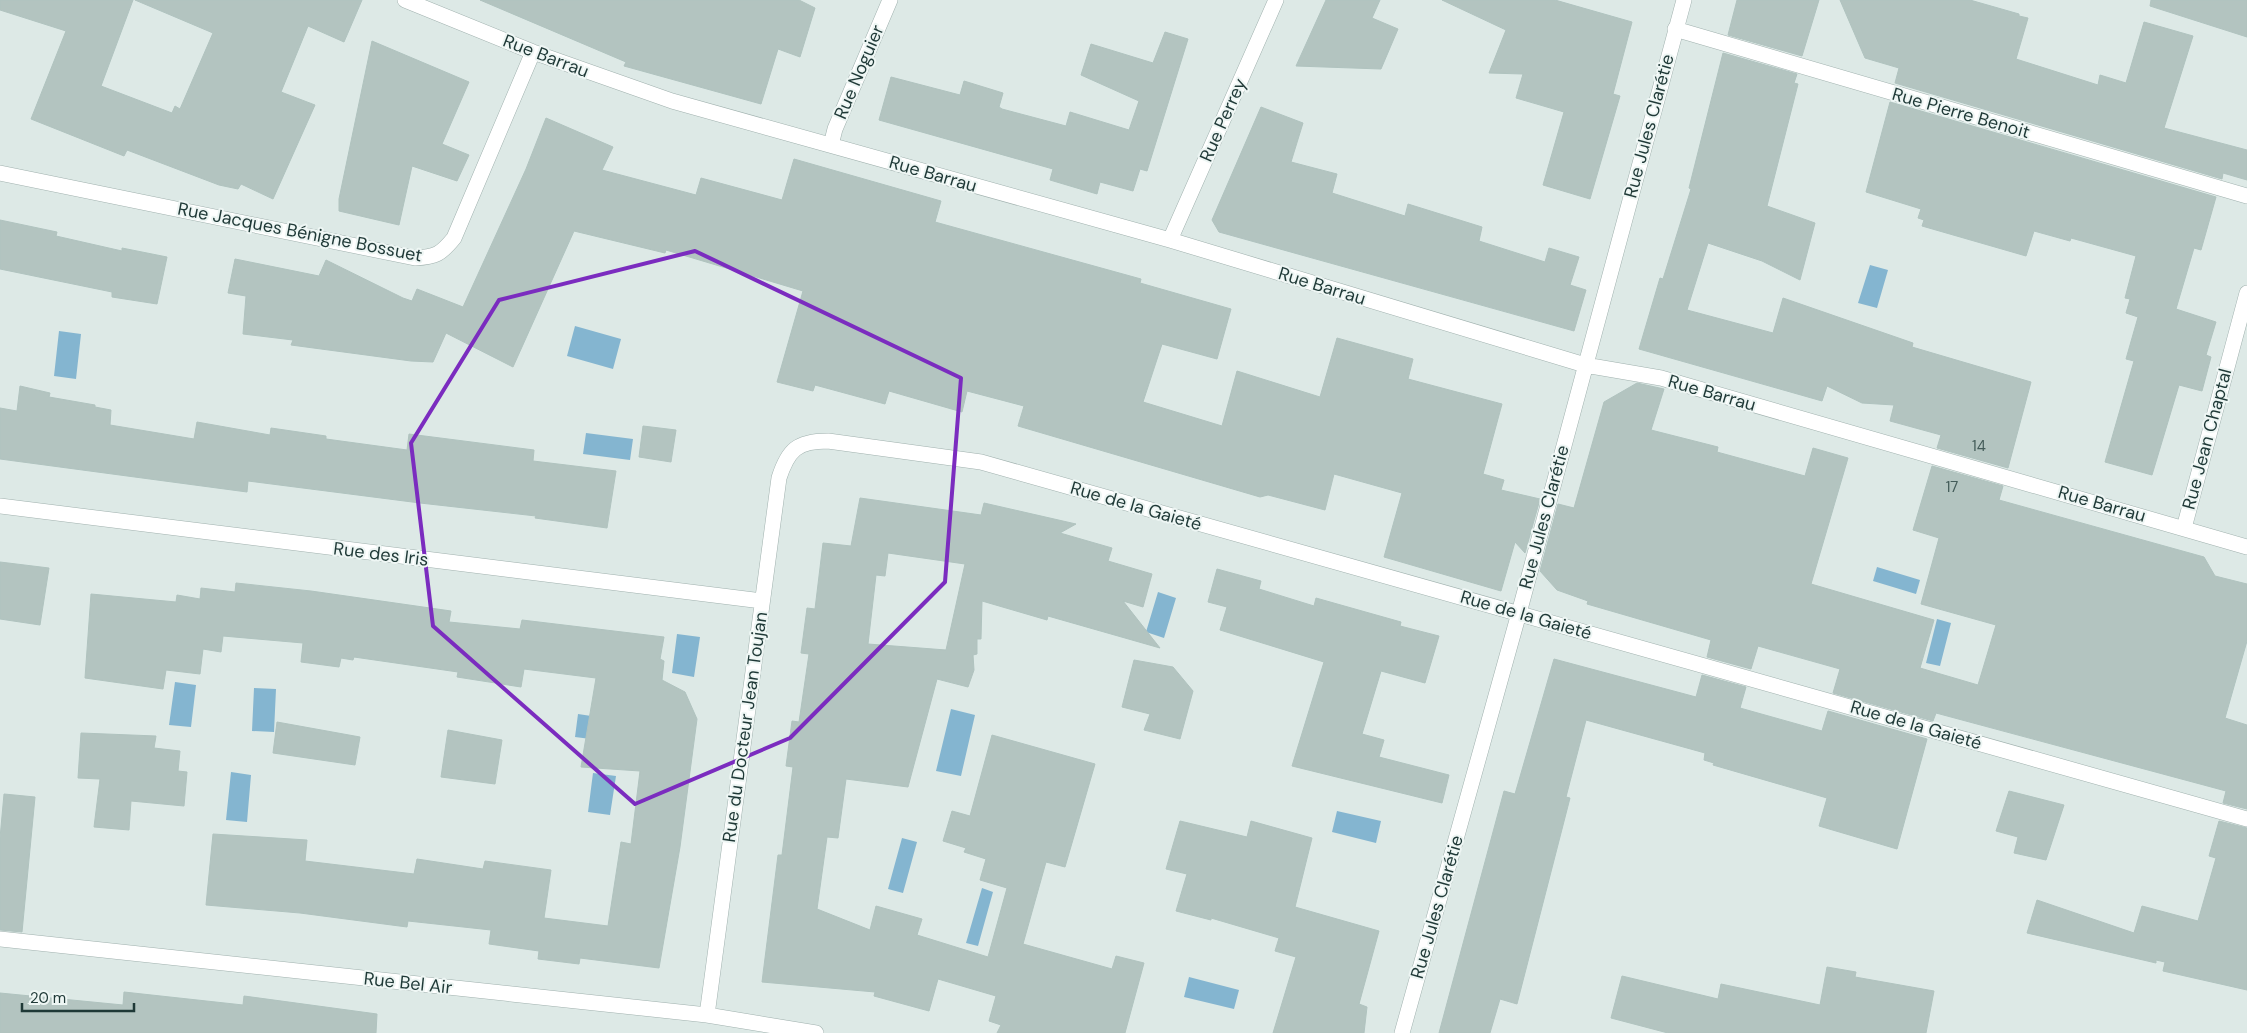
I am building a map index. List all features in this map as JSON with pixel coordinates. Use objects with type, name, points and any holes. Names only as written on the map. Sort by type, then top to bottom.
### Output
[{"type":"street","name":"Rue Barrau","points":[[405,0],[438,7],[533,52],[672,101],[1170,240],[1585,365],[1661,378],[2247,547]]},
{"type":"street","name":"Rue Noguier","points":[[830,145],[890,0]]},
{"type":"street","name":"Rue Perrey","points":[[1170,240],[1276,0]]},
{"type":"street","name":"Rue Jules Clarétie","points":[[1402,1033],[1519,613],[1684,0]]},
{"type":"street","name":"Rue Pierre Benoit","points":[[1675,29],[2247,196]]},
{"type":"street","name":"Rue Jacques Bénigne Bossuet","points":[[0,173],[415,258],[432,257],[444,250],[454,238],[533,52]]},
{"type":"street","name":"Rue Jean Chaptal","points":[[2184,528],[2247,293]]},
{"type":"street","name":"Rue de la Gaieté","points":[[800,446],[813,441],[828,441],[981,462],[2247,819]]},
{"type":"street","name":"Rue du Docteur Jean Toujan","points":[[707,1015],[779,478],[786,457],[800,446]]},
{"type":"street","name":"Rue des Iris","points":[[0,506],[762,601]]},
{"type":"street","name":"Rue Bel Air","points":[[0,940],[707,1015],[816,1033]]},
{"type":"highlighted area","points":[[695,251],[961,378],[945,582],[790,738],[635,804],[433,626],[411,443],[499,300]]},
{"type":"water","points":[[1870,265],[1888,270],[1877,308],[1858,303]]},
{"type":"water","points":[[575,326],[621,339],[613,369],[567,356]]},
{"type":"water","points":[[59,331],[81,334],[76,379],[54,376]]},
{"type":"water","points":[[586,433],[633,439],[630,460],[583,454]]},
{"type":"water","points":[[1877,567],[1920,580],[1916,594],[1873,581]]},
{"type":"water","points":[[1158,592],[1176,598],[1164,638],[1146,632]]},
{"type":"water","points":[[1937,619],[1951,623],[1940,666],[1926,663]]},
{"type":"water","points":[[677,634],[700,637],[694,677],[672,673]]},
{"type":"water","points":[[175,682],[196,685],[191,727],[169,725]]},
{"type":"water","points":[[254,688],[276,689],[274,732],[252,731]]},
{"type":"water","points":[[951,709],[975,715],[961,776],[936,771]]},
{"type":"water","points":[[578,714],[618,720],[614,742],[575,737]]},
{"type":"water","points":[[231,772],[251,775],[247,822],[226,820]]},
{"type":"water","points":[[593,773],[616,776],[610,815],[588,812]]},
{"type":"water","points":[[1337,811],[1381,821],[1376,843],[1332,832]]},
{"type":"water","points":[[902,838],[917,842],[903,893],[888,889]]},
{"type":"water","points":[[982,888],[993,892],[978,946],[966,943]]},
{"type":"water","points":[[1189,977],[1239,990],[1234,1009],[1184,997]]},
{"type":"building","points":[[0,0],[133,0],[101,86],[172,113],[175,106],[180,109],[213,33],[135,0],[362,0],[344,42],[308,26],[281,92],[315,105],[273,199],[241,184],[238,189],[219,185],[127,150],[124,156],[31,119],[66,31],[0,10]]},
{"type":"building","points":[[480,0],[799,0],[815,8],[800,57],[778,49],[761,104],[624,66],[626,62]]},
{"type":"building","points":[[1326,0],[1380,0],[1372,18],[1398,29],[1381,69],[1296,66]]},
{"type":"building","points":[[1442,0],[1555,0],[1632,22],[1613,94],[1620,96],[1590,199],[1543,185],[1564,112],[1516,98],[1523,74],[1489,73],[1506,30]]},
{"type":"building","points":[[1737,0],[1819,0],[1802,56],[1728,35]]},
{"type":"building","points":[[1840,0],[1970,0],[2019,14],[2019,16],[2028,18],[2016,59],[2098,85],[2100,75],[2126,83],[2144,22],[2193,36],[2164,128],[2247,150],[2247,180],[2223,173],[2222,179],[1895,83],[1899,68],[1865,58]]},
{"type":"building","points":[[2151,0],[2247,0],[2247,37],[2150,6]]},
{"type":"building","points":[[1165,32],[1188,39],[1147,171],[1140,169],[1133,191],[1100,182],[1097,194],[1050,180],[1053,169],[879,120],[891,77],[960,95],[964,81],[1003,93],[999,107],[1002,109],[1066,126],[1070,112],[1129,130],[1139,101],[1081,75],[1091,44],[1153,63]]},
{"type":"building","points":[[372,41],[469,82],[442,144],[469,155],[457,181],[412,166],[399,225],[339,211],[339,199]]},
{"type":"building","points":[[1723,53],[1797,74],[1794,83],[1798,84],[1767,206],[1815,223],[1800,280],[1762,261],[1708,243],[1687,310],[1773,333],[1783,298],[1913,343],[1912,347],[2031,382],[2008,468],[1937,448],[1941,435],[1890,421],[1894,405],[1862,403],[1827,386],[1822,401],[1639,349],[1660,278],[1663,279],[1691,189],[1689,188]]},
{"type":"building","points":[[1890,102],[2216,197],[2201,250],[2194,248],[2176,309],[2216,322],[2206,355],[2211,357],[2202,391],[2179,385],[2152,475],[2105,462],[2134,361],[2126,359],[2138,317],[2126,313],[2130,299],[2125,298],[2136,256],[2071,238],[2070,241],[2034,231],[2026,256],[1922,226],[1924,220],[1918,218],[1921,209],[1866,192]]},
{"type":"building","points":[[1261,107],[1303,123],[1291,162],[1337,174],[1332,193],[1405,216],[1408,204],[1482,227],[1479,241],[1545,262],[1549,248],[1579,257],[1570,285],[1586,290],[1574,331],[1219,232],[1212,220]]},
{"type":"building","points":[[546,118],[613,147],[602,170],[696,195],[701,178],[782,200],[794,159],[941,201],[935,222],[1141,279],[1140,283],[1231,309],[1217,359],[1162,344],[1143,402],[1222,426],[1237,371],[1320,397],[1337,338],[1413,359],[1408,379],[1502,404],[1483,474],[1504,480],[1501,490],[1540,499],[1525,553],[1515,542],[1501,591],[1384,557],[1402,493],[1334,474],[1325,510],[1268,495],[1260,497],[1018,426],[1024,406],[967,391],[962,412],[889,391],[885,404],[815,385],[813,391],[777,382],[803,291],[666,250],[665,253],[574,231],[513,367],[446,333],[433,362],[411,361],[291,345],[293,340],[243,334],[246,296],[228,293],[235,259],[319,276],[326,260],[403,298],[412,301],[417,289],[463,307],[526,169]]},
{"type":"building","points":[[0,220],[57,232],[56,236],[122,251],[122,248],[167,257],[157,304],[112,297],[112,292],[0,269]]},
{"type":"building","points":[[1637,383],[1664,389],[1651,430],[1718,447],[1717,452],[1805,476],[1813,448],[1848,458],[1811,584],[1934,620],[1920,668],[1978,685],[1996,625],[1921,604],[1939,538],[1913,530],[1932,466],[2003,486],[1999,500],[2204,557],[2215,576],[2247,584],[2247,641],[2225,718],[2247,725],[2247,809],[2223,803],[2226,791],[1936,713],[1933,721],[1833,693],[1840,669],[1758,646],[1751,669],[1707,657],[1711,640],[1587,604],[1588,601],[1557,590],[1540,571],[1558,504],[1574,508],[1604,402]]},
{"type":"building","points":[[20,386],[50,393],[49,397],[95,405],[95,407],[111,410],[110,425],[194,439],[197,422],[270,435],[271,428],[326,436],[326,439],[407,450],[409,434],[534,450],[533,461],[616,471],[607,528],[535,518],[536,516],[248,481],[247,492],[0,459],[0,408],[17,411]]},
{"type":"building","points":[[643,426],[676,430],[671,462],[639,457]]},
{"type":"building","points":[[860,498],[981,515],[984,503],[1076,524],[1060,533],[1112,548],[1108,561],[1152,574],[1143,607],[1123,601],[1160,648],[1048,616],[1047,620],[982,601],[981,639],[977,639],[977,654],[973,655],[974,670],[968,687],[937,679],[908,787],[846,779],[838,838],[827,837],[817,909],[870,930],[876,906],[922,919],[917,935],[988,957],[1007,888],[980,880],[986,859],[964,852],[966,848],[943,841],[952,811],[970,816],[992,735],[1095,764],[1065,867],[1046,862],[1023,944],[1112,969],[1116,956],[1144,963],[1125,1033],[997,1033],[1001,1025],[989,1021],[996,996],[938,979],[929,1011],[874,996],[875,992],[762,982],[778,855],[782,855],[793,767],[786,766],[792,721],[799,722],[809,654],[801,653],[807,608],[815,609],[823,543],[851,546]],"holes":[[[888,553],[965,564],[946,650],[868,644],[876,575],[885,576]]]},
{"type":"building","points":[[0,562],[49,568],[40,625],[0,619]]},
{"type":"building","points":[[1217,569],[1261,581],[1259,589],[1314,606],[1316,598],[1401,622],[1400,626],[1439,636],[1425,683],[1381,671],[1362,734],[1384,740],[1379,757],[1449,775],[1442,803],[1292,766],[1324,662],[1220,630],[1227,607],[1208,602]]},
{"type":"building","points":[[236,583],[311,591],[451,611],[449,622],[520,629],[522,620],[664,637],[660,659],[664,661],[662,680],[685,692],[697,719],[680,847],[659,968],[580,958],[579,964],[538,959],[539,951],[489,944],[491,930],[408,921],[407,927],[300,913],[206,905],[213,834],[307,840],[305,861],[414,874],[417,859],[483,869],[485,861],[551,870],[544,918],[608,926],[621,842],[631,844],[640,771],[581,767],[596,678],[524,669],[521,687],[457,677],[458,672],[354,657],[353,660],[341,658],[339,667],[301,662],[303,643],[223,636],[221,652],[203,649],[200,674],[166,670],[163,689],[85,678],[91,594],[176,602],[177,595],[200,599],[201,588],[235,592]]},
{"type":"building","points":[[1554,659],[1696,697],[1702,675],[1746,687],[1740,708],[1822,731],[1828,711],[1927,739],[1897,849],[1819,826],[1827,798],[1713,765],[1714,763],[1704,760],[1705,753],[1586,720],[1566,797],[1570,798],[1517,1004],[1500,999],[1490,1033],[1439,1033],[1504,791],[1515,794]]},
{"type":"building","points":[[1134,660],[1173,667],[1193,691],[1180,739],[1144,730],[1150,714],[1122,707]]},
{"type":"building","points":[[277,722],[360,737],[355,765],[273,753]]},
{"type":"building","points":[[448,730],[502,740],[495,784],[441,777]]},
{"type":"building","points":[[81,733],[156,736],[154,748],[180,751],[178,771],[187,772],[184,806],[131,801],[129,830],[94,827],[100,779],[78,778]]},
{"type":"building","points":[[2009,791],[2064,805],[2046,860],[2014,853],[2018,837],[1996,831]]},
{"type":"building","points":[[4,794],[35,797],[22,932],[0,930],[0,838]]},
{"type":"building","points":[[1180,821],[1247,837],[1251,821],[1312,838],[1295,907],[1379,931],[1359,1004],[1367,1007],[1364,1033],[1273,1033],[1296,957],[1275,951],[1279,938],[1211,918],[1211,920],[1176,911],[1187,874],[1166,869]]},
{"type":"building","points":[[2219,821],[2247,828],[2247,990],[2163,971],[2165,962],[2156,960],[2156,963],[2027,933],[2037,900],[2134,933],[2142,906],[2198,921],[2216,858],[2209,856]]},
{"type":"building","points":[[1827,967],[1856,972],[1855,977],[1934,991],[1926,1033],[1668,1033],[1611,1018],[1622,976],[1718,999],[1721,984],[1820,1005]]},
{"type":"building","points":[[124,992],[243,1005],[244,996],[377,1014],[376,1033],[0,1033],[0,993],[123,1005]]}]
